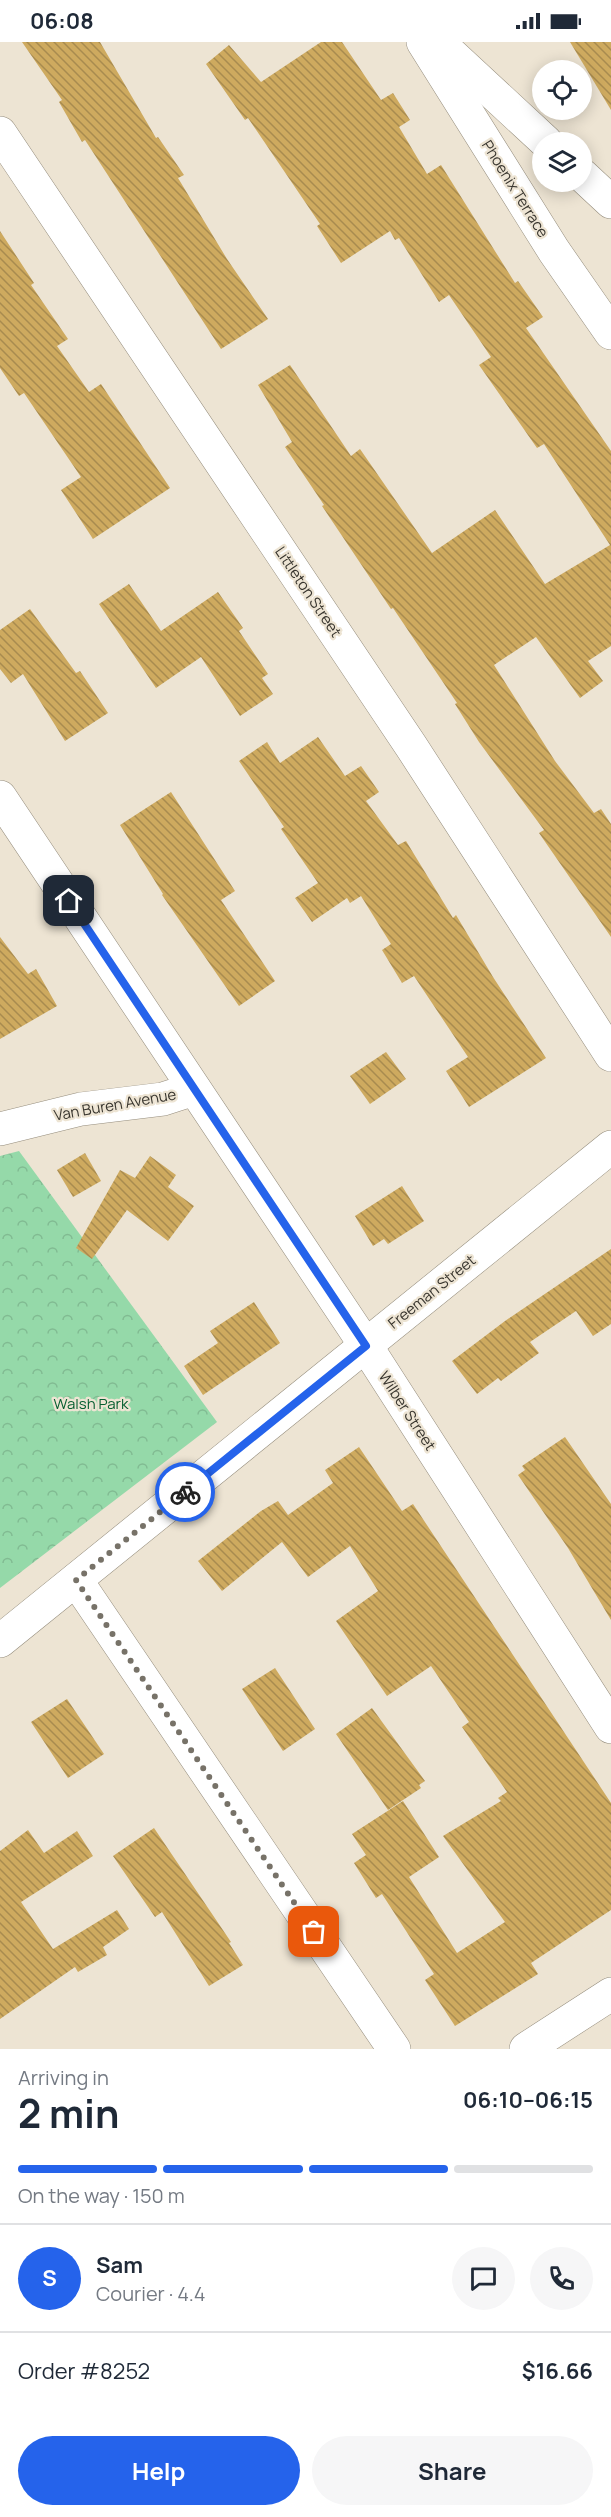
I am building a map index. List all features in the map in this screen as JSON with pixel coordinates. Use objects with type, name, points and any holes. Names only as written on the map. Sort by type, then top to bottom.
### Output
[{"type":"street","name":"Phoenix Terrace","points":[[423,42],[554,251],[611,333]]},
{"type":"street","points":[[438,42],[535,132]]},
{"type":"street","name":"Littleton Street","points":[[0,133],[411,746],[611,1055]]},
{"type":"street","points":[[592,184],[611,202]]},
{"type":"street","name":"Wilber Street","points":[[0,797],[366,1346],[611,1726]]},
{"type":"street","name":"Van Buren Avenue","points":[[0,1129],[81,1109],[163,1099],[194,1089]]},
{"type":"street","name":"Freeman Street","points":[[0,1641],[611,1147]]},
{"type":"street","points":[[76,1580],[394,2049]]},
{"type":"street","points":[[526,2049],[611,1994]]},
{"type":"green space","name":"Walsh Park","points":[[19,1151],[217,1422],[0,1588],[0,1156]]},
{"type":"building","points":[[22,42],[100,42],[156,138],[158,137],[184,175],[178,178],[227,259],[268,319],[221,349],[85,140],[82,142],[59,102],[62,100]]},
{"type":"building","points":[[321,42],[342,42],[381,100],[393,93],[410,120],[399,127],[427,174],[441,165],[515,283],[518,281],[543,317],[526,328],[611,451],[611,646],[588,661],[603,681],[580,698],[536,637],[494,665],[555,761],[594,813],[601,809],[611,824],[611,937],[539,833],[544,830],[479,742],[455,704],[457,703],[322,506],[324,505],[285,447],[292,442],[258,385],[290,365],[351,456],[360,449],[432,553],[495,510],[545,584],[610,545],[544,444],[537,448],[479,365],[491,357],[449,295],[439,302],[399,238],[395,240],[390,231],[341,263],[317,226],[320,224],[248,118],[245,120],[206,64],[229,45],[261,82]]},
{"type":"building","points":[[570,42],[611,42],[611,110],[592,78],[592,60],[581,60]]},
{"type":"building","points":[[0,231],[34,283],[31,285],[68,339],[57,346],[89,392],[101,384],[170,488],[93,539],[61,490],[81,477],[24,393],[19,396],[0,368]]},
{"type":"building","points":[[129,584],[161,631],[218,592],[243,628],[239,631],[268,674],[262,678],[273,694],[240,716],[201,657],[156,688],[99,604]]},
{"type":"building","points":[[30,609],[76,673],[80,671],[108,713],[65,741],[23,674],[11,683],[0,669],[0,630]]},
{"type":"building","points":[[318,737],[345,776],[361,766],[379,792],[366,801],[398,845],[406,841],[453,918],[456,915],[546,1058],[469,1107],[446,1071],[468,1057],[414,976],[402,983],[382,950],[391,944],[361,896],[350,903],[347,898],[312,922],[295,898],[318,883],[281,829],[284,827],[239,761],[267,742],[280,763]]},
{"type":"building","points":[[171,792],[235,891],[221,900],[275,981],[239,1006],[162,895],[120,825]]},
{"type":"building","points":[[0,937],[28,974],[36,969],[57,1006],[0,1039]]},
{"type":"building","points":[[386,1052],[406,1079],[370,1104],[350,1076]]},
{"type":"building","points":[[85,1153],[101,1181],[73,1197],[57,1170]]},
{"type":"building","points":[[150,1156],[176,1175],[168,1187],[194,1206],[168,1241],[127,1210],[92,1259],[76,1248],[120,1170],[135,1178]]},
{"type":"building","points":[[402,1186],[424,1221],[388,1244],[384,1239],[373,1246],[355,1216]]},
{"type":"building","points":[[611,1249],[611,1324],[593,1336],[576,1311],[530,1342],[539,1353],[501,1381],[498,1378],[477,1394],[452,1361],[505,1321]]},
{"type":"building","points":[[254,1302],[280,1343],[203,1395],[184,1366],[218,1343],[210,1331]]},
{"type":"building","points":[[565,1437],[611,1504],[611,1620],[568,1548],[518,1475],[525,1470],[522,1466]]},
{"type":"building","points":[[359,1447],[402,1511],[413,1504],[611,1803],[611,1910],[531,1963],[538,1974],[455,2026],[425,1980],[434,1974],[382,1894],[376,1898],[354,1863],[366,1855],[352,1834],[403,1801],[439,1857],[409,1877],[457,1953],[505,1922],[443,1836],[501,1801],[498,1798],[507,1792],[462,1727],[469,1722],[431,1666],[387,1696],[336,1621],[378,1591],[350,1546],[308,1577],[282,1542],[222,1591],[198,1561],[261,1511],[278,1501],[288,1515],[333,1483],[325,1470]]},
{"type":"building","points":[[275,1668],[315,1729],[283,1751],[242,1689]]},
{"type":"building","points":[[67,1699],[104,1754],[68,1778],[31,1722]]},
{"type":"building","points":[[372,1708],[425,1781],[419,1785],[421,1788],[388,1810],[336,1734]]},
{"type":"building","points":[[154,1828],[231,1942],[229,1943],[243,1965],[209,1986],[162,1912],[155,1917],[113,1856]]},
{"type":"building","points":[[28,1830],[44,1853],[77,1831],[93,1856],[21,1902],[53,1949],[117,1910],[129,1929],[103,1947],[107,1955],[78,1972],[75,1967],[0,2019],[0,1851]]},
{"type":"way so far","points":[[185,1492],[76,1580],[314,1932]]},
{"type":"route","points":[[69,901],[366,1346],[185,1492]]}]
